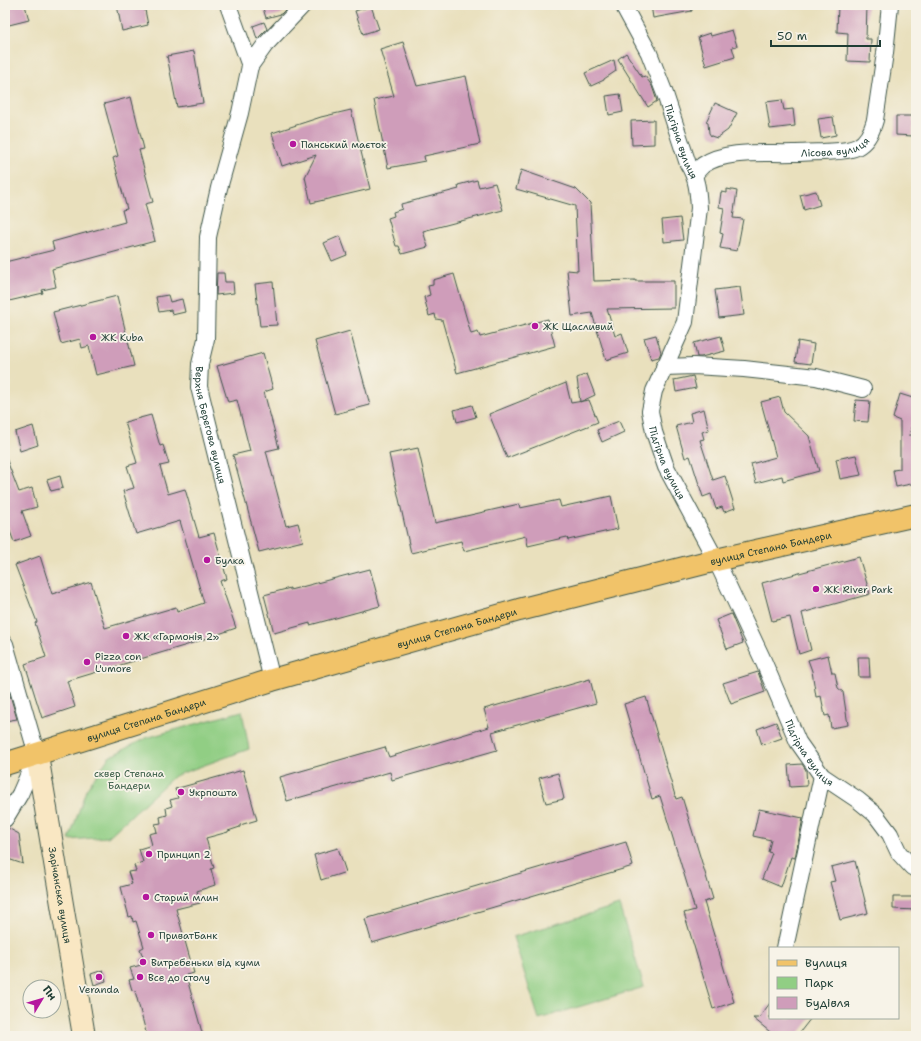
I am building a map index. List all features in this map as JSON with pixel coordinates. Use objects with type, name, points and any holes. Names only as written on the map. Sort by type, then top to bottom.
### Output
[{"type":"main road","name":"вулиця Степана Бандери","points":[[5,764],[272,680],[519,610],[716,560],[916,515]]},
{"type":"street","points":[[228,5],[250,66]]},
{"type":"street","points":[[250,66],[265,45],[303,5]]},
{"type":"street","name":"Підгірна вулиця","points":[[624,5],[649,53],[665,94],[688,164],[695,174],[698,193],[699,208],[685,322],[654,391],[650,411],[654,432],[666,467],[716,560],[762,658],[798,742],[822,776],[858,800],[875,814],[890,834],[899,853],[912,867],[916,869]]},
{"type":"street","name":"Лісова вулиця","points":[[695,174],[703,165],[734,155],[751,152],[792,153],[846,150],[857,147],[866,140],[872,130],[875,120],[885,53],[890,5]]},
{"type":"street","name":"Верхня Берегова вулиця","points":[[250,66],[240,113],[219,188],[208,238],[206,339],[200,364],[199,387],[272,680]]},
{"type":"street","points":[[664,367],[694,366],[744,369],[816,377],[863,388]]},
{"type":"street","points":[[5,644],[37,755],[20,794],[5,819]]},
{"type":"street","name":"Зарічанська вулиця","points":[[37,755],[84,1036]]},
{"type":"street","points":[[785,947],[822,776]]},
{"type":"green space","name":"сквер Степана Бандери","points":[[242,711],[249,749],[174,776],[108,837],[69,840],[86,790],[109,757],[146,738]]},
{"type":"green space","points":[[619,905],[644,987],[539,1019],[513,937]]},
{"type":"building","points":[[5,5],[25,5],[29,20],[5,26]]},
{"type":"building","points":[[117,5],[144,5],[148,25],[122,31]]},
{"type":"building","points":[[262,5],[290,5],[281,14],[266,18]]},
{"type":"building","points":[[651,5],[691,5],[692,11],[653,18]]},
{"type":"building","points":[[838,5],[867,5],[866,39],[871,39],[870,62],[847,61],[848,33],[837,32]]},
{"type":"building","points":[[371,6],[379,29],[363,34],[355,11]]},
{"type":"building","points":[[264,22],[267,29],[257,39],[253,26]]},
{"type":"building","points":[[732,30],[737,46],[732,47],[735,57],[706,66],[698,37],[710,33],[711,36]]},
{"type":"building","points":[[403,42],[417,86],[466,76],[480,144],[424,156],[425,161],[388,168],[374,100],[394,96],[380,49]]},
{"type":"building","points":[[194,51],[203,103],[177,107],[167,56]]},
{"type":"building","points":[[626,53],[642,77],[645,76],[652,86],[657,101],[648,107],[618,59]]},
{"type":"building","points":[[614,60],[616,71],[604,80],[591,86],[585,73]]},
{"type":"building","points":[[620,94],[623,112],[609,115],[606,96]]},
{"type":"building","points":[[131,97],[144,149],[139,150],[153,202],[145,204],[155,241],[52,269],[56,287],[42,290],[43,293],[5,302],[5,262],[54,250],[52,242],[125,222],[122,210],[127,209],[113,158],[118,156],[104,104]]},
{"type":"building","points":[[782,100],[784,110],[793,109],[795,126],[770,129],[766,102]]},
{"type":"building","points":[[715,103],[737,113],[728,130],[717,138],[711,136],[709,133],[708,123],[706,122]]},
{"type":"building","points":[[351,110],[370,189],[311,203],[305,177],[316,155],[282,166],[272,133],[321,117]]},
{"type":"building","points":[[896,116],[913,116],[913,136],[896,135]]},
{"type":"building","points":[[833,117],[836,135],[821,138],[818,119]]},
{"type":"building","points":[[654,120],[654,144],[632,145],[631,121]]},
{"type":"building","points":[[521,170],[576,189],[590,203],[594,281],[674,281],[674,308],[607,309],[615,336],[622,333],[628,353],[606,360],[592,313],[572,316],[567,270],[578,271],[575,206],[516,189]]},
{"type":"building","points":[[477,180],[479,187],[495,183],[503,210],[423,231],[428,247],[402,254],[399,246],[396,246],[388,218],[394,216],[393,212],[402,209],[401,204],[459,189],[458,185]]},
{"type":"building","points":[[727,189],[737,191],[733,218],[743,219],[737,251],[720,248],[723,234],[720,233],[724,208],[719,207],[721,192],[727,193]]},
{"type":"building","points":[[816,191],[820,205],[804,210],[800,195]]},
{"type":"building","points":[[680,218],[683,240],[664,242],[662,220]]},
{"type":"building","points":[[340,236],[347,255],[332,261],[324,243]]},
{"type":"building","points":[[217,273],[224,273],[225,282],[233,282],[234,293],[216,295]]},
{"type":"building","name":"ЖК Щасливий","points":[[454,274],[471,334],[478,332],[480,337],[548,319],[555,346],[457,373],[442,320],[436,319],[435,314],[429,316],[424,297],[430,295],[428,286],[433,285],[433,280]]},
{"type":"building","points":[[273,282],[277,325],[260,326],[255,284]]},
{"type":"building","points":[[740,287],[744,315],[719,318],[715,290]]},
{"type":"building","points":[[168,295],[170,302],[182,299],[185,312],[172,315],[171,310],[159,312],[156,297]]},
{"type":"building","name":"ЖК Kuba","points":[[117,296],[134,366],[96,375],[89,346],[82,348],[80,339],[61,344],[53,312]]},
{"type":"building","points":[[350,331],[370,405],[335,414],[315,341]]},
{"type":"building","points":[[656,335],[661,352],[659,357],[651,359],[644,338]]},
{"type":"building","points":[[721,336],[725,351],[697,357],[694,343]]},
{"type":"building","points":[[798,341],[814,344],[811,364],[795,362]]},
{"type":"building","points":[[263,353],[273,389],[264,392],[279,448],[266,451],[286,526],[298,523],[303,541],[259,552],[233,455],[250,451],[237,400],[228,402],[217,366]]},
{"type":"building","points":[[587,374],[595,395],[580,402],[577,378]]},
{"type":"building","points":[[693,376],[696,388],[676,392],[674,380]]},
{"type":"building","points":[[566,383],[571,403],[589,400],[598,422],[507,458],[489,414]]},
{"type":"building","points":[[900,394],[916,399],[916,411],[909,435],[915,435],[916,483],[896,487],[893,470],[900,469],[900,421],[893,418]]},
{"type":"building","points":[[780,397],[784,412],[809,436],[819,471],[783,481],[782,476],[756,483],[751,464],[776,457],[761,402]]},
{"type":"building","points":[[856,400],[870,401],[868,422],[854,421]]},
{"type":"building","points":[[472,405],[476,417],[457,422],[454,410]]},
{"type":"building","points":[[704,409],[709,430],[702,432],[704,439],[700,440],[713,480],[725,476],[735,508],[724,512],[722,507],[716,509],[711,494],[703,497],[690,456],[685,458],[676,426],[692,422],[690,413]]},
{"type":"building","points":[[151,415],[160,446],[163,445],[169,464],[160,466],[168,494],[185,489],[199,537],[214,533],[227,579],[220,581],[236,628],[187,645],[67,681],[75,707],[42,718],[25,664],[46,657],[35,623],[37,622],[15,565],[40,556],[52,594],[91,582],[105,628],[176,607],[177,612],[204,603],[180,521],[136,534],[123,491],[134,488],[127,466],[137,463],[125,422]]},
{"type":"building","points":[[619,421],[624,432],[602,442],[597,430]]},
{"type":"building","points":[[33,426],[38,445],[20,451],[15,432]]},
{"type":"building","points":[[418,448],[435,523],[519,504],[520,508],[559,500],[561,507],[611,496],[618,529],[568,540],[567,537],[528,546],[526,536],[464,551],[461,541],[411,553],[389,454]]},
{"type":"building","points":[[856,455],[861,475],[840,479],[836,459]]},
{"type":"building","points":[[5,458],[19,492],[32,488],[37,507],[22,511],[31,536],[14,542],[5,518]]},
{"type":"building","points":[[60,476],[63,488],[51,491],[47,480]]},
{"type":"building","name":"ЖК River Park","points":[[859,557],[870,594],[802,613],[811,650],[799,654],[790,617],[772,621],[762,583]]},
{"type":"building","points":[[370,569],[380,606],[274,633],[264,595],[290,588],[290,590]]},
{"type":"building","points":[[731,614],[743,643],[727,649],[716,620]]},
{"type":"building","points":[[828,655],[832,673],[835,673],[838,688],[843,692],[848,725],[831,728],[829,715],[825,716],[821,696],[816,697],[812,671],[808,660]]},
{"type":"building","points":[[858,657],[869,657],[870,677],[859,677]]},
{"type":"building","points":[[758,672],[765,692],[731,704],[723,683]]},
{"type":"building","points":[[5,678],[17,719],[5,721]]},
{"type":"building","points":[[590,679],[596,703],[492,732],[497,750],[392,780],[390,772],[287,801],[280,777],[385,747],[389,757],[489,727],[484,709]]},
{"type":"building","points":[[646,697],[676,799],[682,797],[713,899],[704,902],[734,1002],[713,1009],[684,913],[695,910],[660,796],[652,799],[624,704]]},
{"type":"building","points":[[776,722],[782,738],[762,745],[757,729]]},
{"type":"building","points":[[802,764],[806,770],[807,786],[790,787],[788,765]]},
{"type":"building","points":[[243,770],[257,820],[240,825],[240,827],[228,832],[206,838],[214,868],[211,869],[215,885],[197,891],[200,903],[176,909],[194,973],[186,975],[203,1036],[147,1036],[135,991],[132,990],[129,980],[134,979],[130,968],[141,965],[139,959],[143,957],[140,949],[144,947],[136,921],[133,922],[132,916],[129,917],[121,887],[132,884],[128,872],[136,871],[134,865],[143,862],[139,849],[152,845],[149,834],[157,832],[155,824],[161,823],[160,817],[167,815],[166,808],[172,806],[170,800],[178,798],[175,789]]},
{"type":"building","points":[[558,773],[564,799],[546,803],[539,778]]},
{"type":"building","points":[[759,809],[803,818],[795,858],[791,857],[781,887],[762,879],[772,853],[768,852],[771,840],[753,836]]},
{"type":"building","points":[[5,828],[19,834],[23,864],[5,858]]},
{"type":"building","points":[[626,842],[633,866],[372,943],[365,919]]},
{"type":"building","points":[[338,848],[346,872],[321,880],[314,855]]},
{"type":"building","points":[[855,861],[868,913],[840,920],[830,882],[835,881],[831,867]]},
{"type":"building","points":[[893,897],[916,897],[916,910],[893,909]]},
{"type":"building","name":"Veranda","points":[[103,970],[106,981],[94,985],[91,974]]},
{"type":"building","points":[[769,1004],[769,1019],[810,1019],[797,1036],[775,1036],[753,1018],[759,1018]]},
{"type":"place","name":"Панський маєток","points":[[293,144]]},
{"type":"place","name":"ЖК Щасливий","points":[[535,326]]},
{"type":"place","name":"ЖК Kuba","points":[[93,337]]},
{"type":"place","name":"Булка","points":[[207,560]]},
{"type":"place","name":"ЖК River Park","points":[[816,589]]},
{"type":"place","name":"ЖК «Гармонія 2»","points":[[126,636]]},
{"type":"place","name":"Pizza con L'umore","points":[[87,662]]},
{"type":"place","name":"Укрпошта","points":[[181,792]]},
{"type":"place","name":"Принцип 2","points":[[149,854]]},
{"type":"place","name":"Старий млин","points":[[146,897]]},
{"type":"place","name":"ПриватБанк","points":[[151,935]]},
{"type":"place","name":"Витребеньки від куми","points":[[143,962]]},
{"type":"place","name":"Veranda","points":[[99,977]]},
{"type":"place","name":"Все до столу","points":[[140,977]]}]
